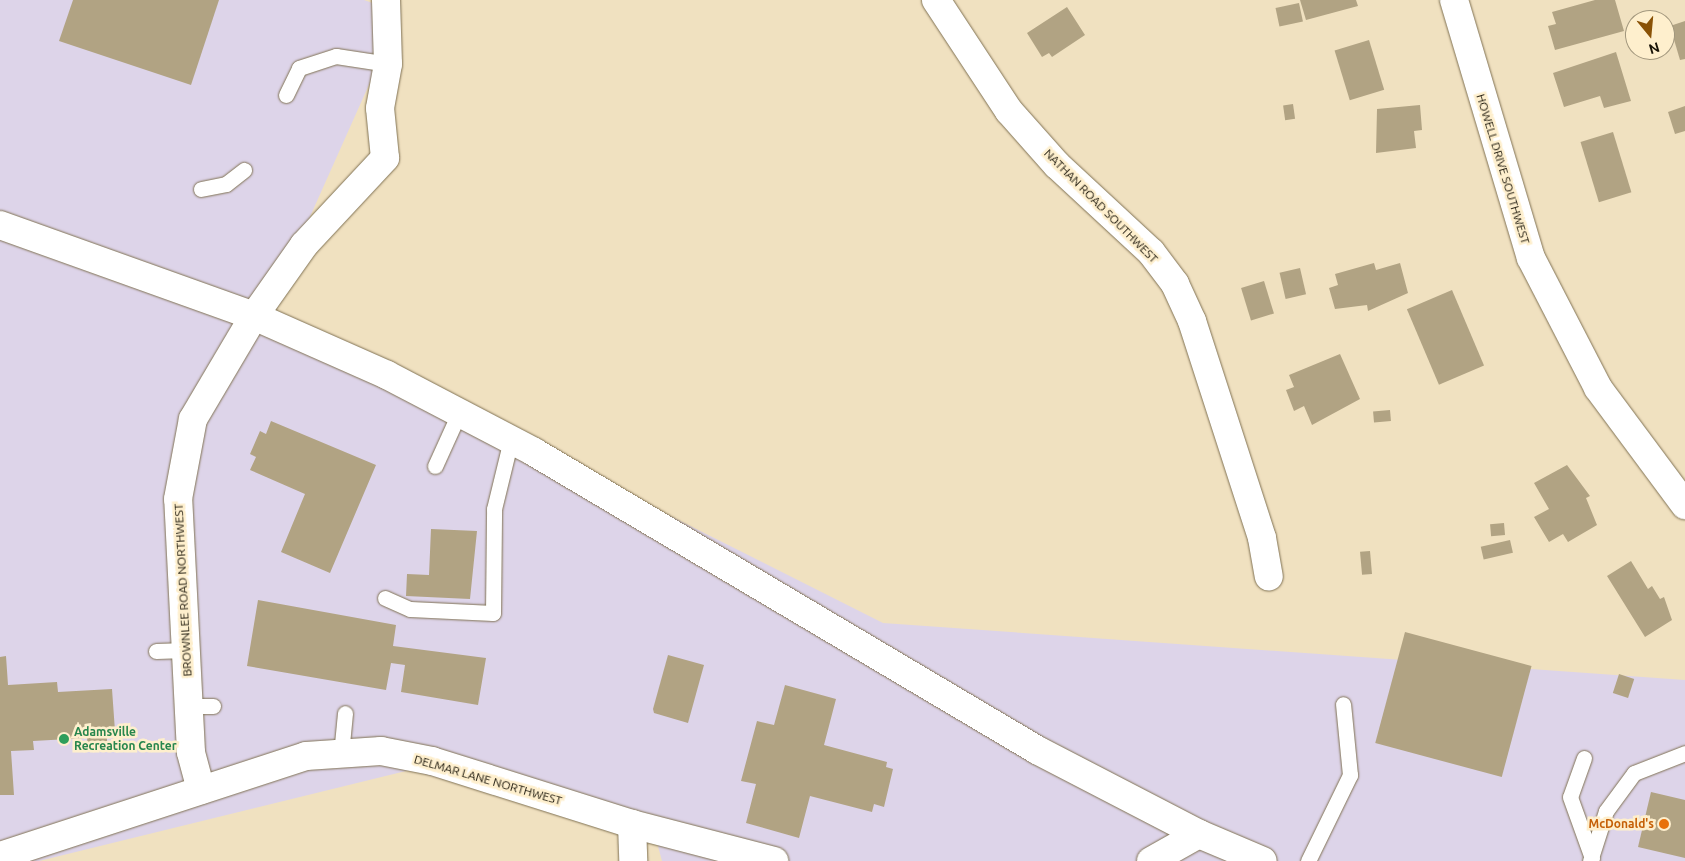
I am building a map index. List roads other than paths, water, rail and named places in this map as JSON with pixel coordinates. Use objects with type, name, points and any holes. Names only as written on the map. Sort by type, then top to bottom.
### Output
[{"type":"street","name":"BROWNLEE ROAD NORTHWEST","points":[[201,790],[191,752],[201,706],[186,650],[178,499],[193,419],[254,316],[304,245],[385,158],[380,108],[388,64],[386,0]]},
{"type":"street","name":"NATHAN ROAD SOUTHWEST","points":[[936,0],[1009,111],[1057,165],[1151,252],[1174,284],[1192,320],[1262,538],[1269,576]]},
{"type":"street","name":"HOWELL DRIVE SOUTHWEST","points":[[1454,0],[1506,185],[1546,292],[1598,388],[1685,505]]},
{"type":"street","points":[[0,226],[254,316],[511,439],[1037,750],[1199,834],[1263,861]]},
{"type":"street","name":"DELMAR LANE NORTHWEST","points":[[0,856],[306,756],[380,751],[432,761],[632,824],[774,861]]},
{"type":"street","points":[[632,824],[633,861]]},
{"type":"street","points":[[1151,861],[1199,834]]},
{"type":"lane","points":[[286,95],[299,68],[336,56],[388,64]]},
{"type":"lane","points":[[200,189],[226,184],[244,170]]},
{"type":"lane","points":[[435,466],[459,413]]},
{"type":"lane","points":[[385,598],[410,610],[493,613],[494,509],[511,439]]},
{"type":"lane","points":[[156,651],[186,650]]},
{"type":"lane","points":[[1308,861],[1350,775],[1343,704]]},
{"type":"lane","points":[[341,754],[345,713]]},
{"type":"lane","points":[[1595,860],[1606,811],[1634,774],[1685,753]]},
{"type":"lane","points":[[1584,758],[1570,797],[1595,860]]},
{"type":"place","name":"Adamsville Recreation Center","points":[[64,739]]},
{"type":"place","name":"McDonald's","points":[[1664,824]]}]
